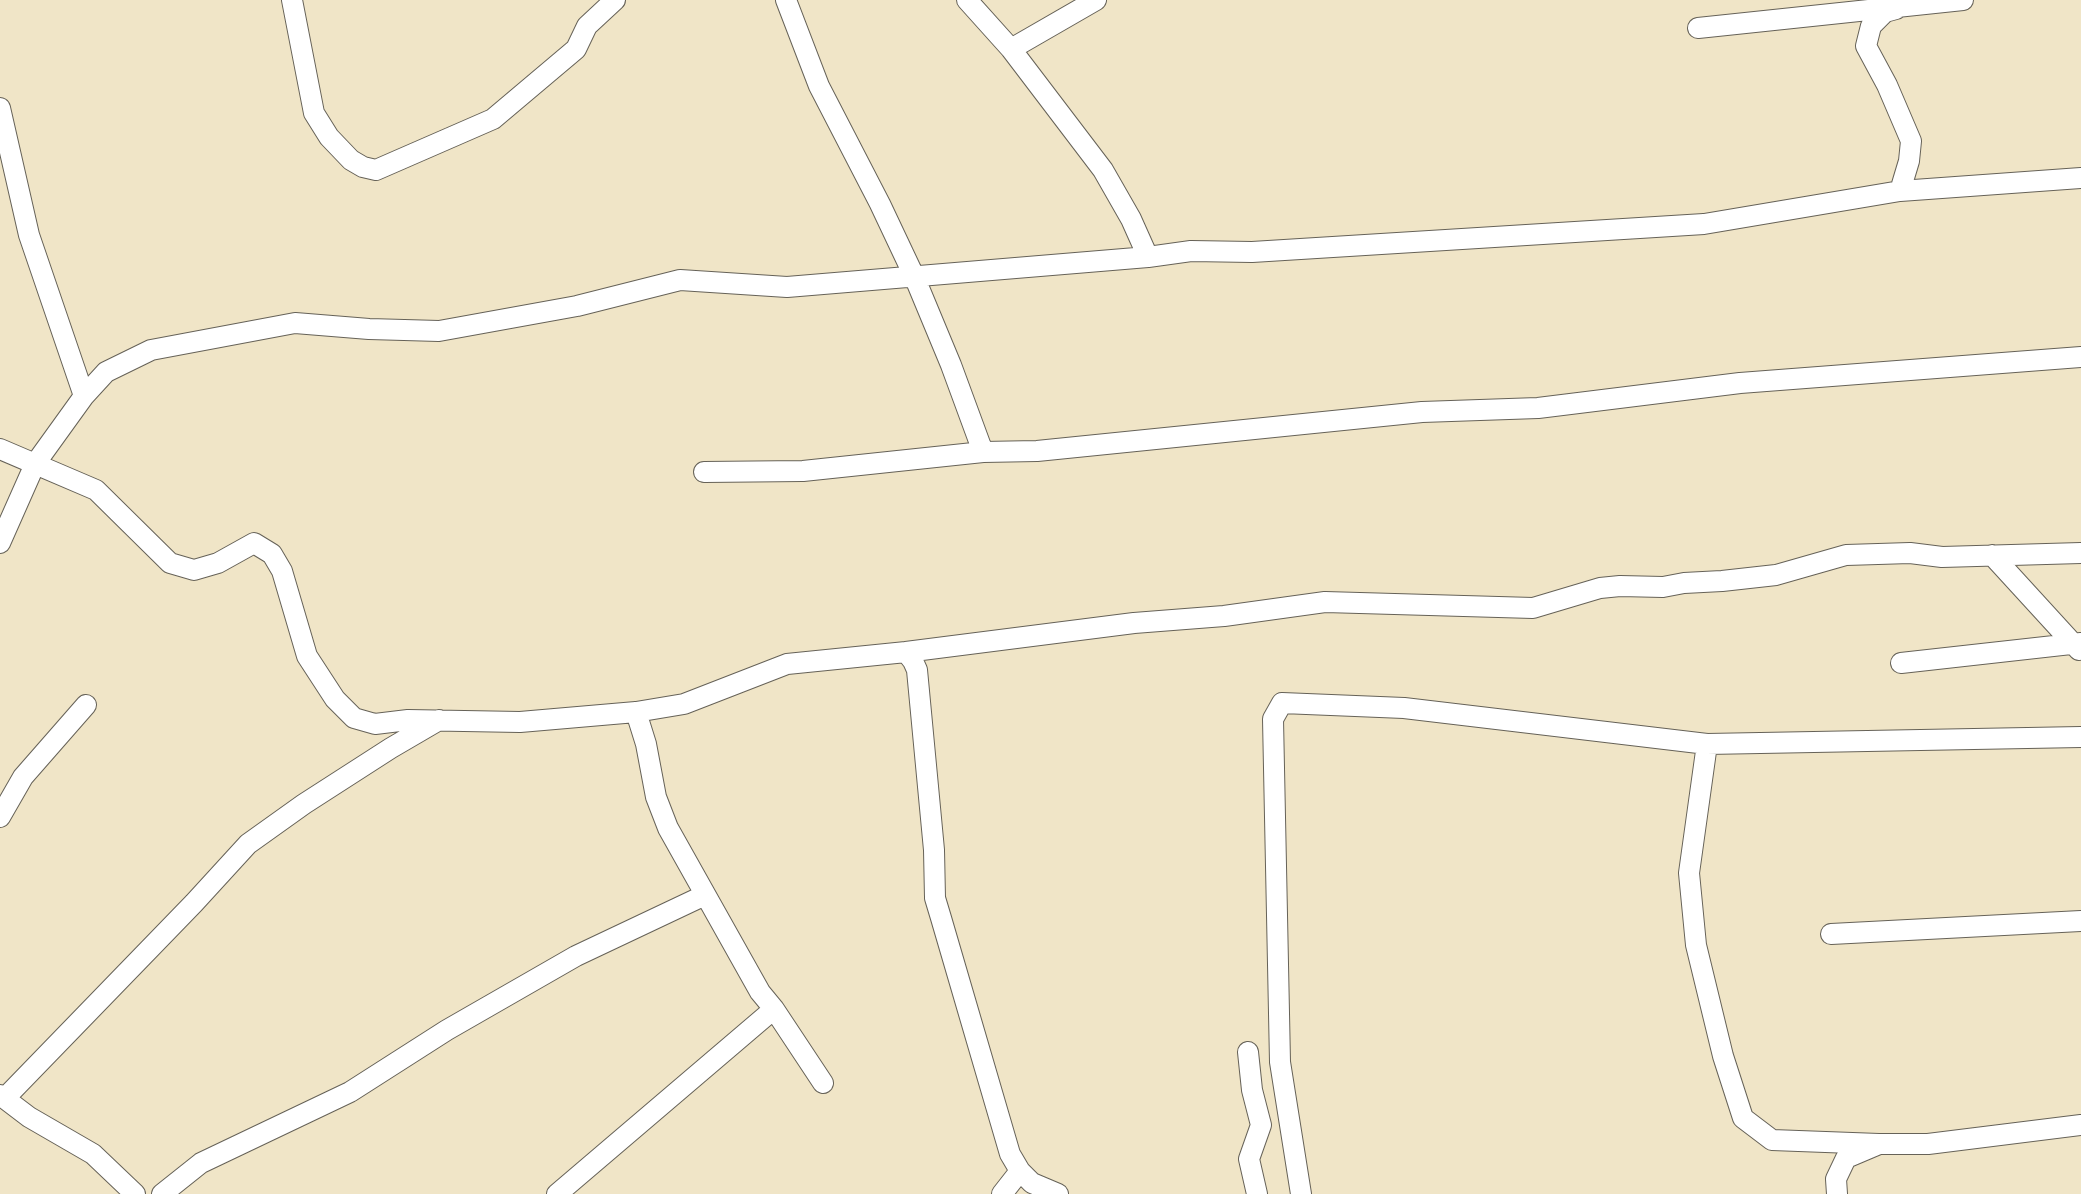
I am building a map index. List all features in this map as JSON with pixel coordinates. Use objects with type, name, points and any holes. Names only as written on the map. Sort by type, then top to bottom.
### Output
[{"type":"street","points":[[292,0],[314,113],[329,137],[351,160],[363,167],[376,170],[493,119],[576,48],[587,26],[615,0]]},
{"type":"street","points":[[786,0],[819,86],[914,276],[951,365],[983,452]]},
{"type":"street","points":[[967,0],[1011,49],[1103,170],[1131,219],[1148,257]]},
{"type":"street","points":[[1011,49],[1096,0]]},
{"type":"street","points":[[1698,28],[1903,3],[1963,0]]},
{"type":"street","points":[[1900,191],[1909,161],[1911,141],[1887,84],[1866,46],[1871,26],[1885,12],[1903,3]]},
{"type":"street","points":[[0,108],[29,235],[84,396]]},
{"type":"street","points":[[0,543],[35,464],[84,396],[106,372],[151,350],[296,323],[369,329],[439,331],[577,306],[680,280],[787,287],[1148,257],[1191,251],[1252,252],[1704,224],[1900,191],[2081,178]]},
{"type":"street","points":[[704,472],[803,471],[983,452],[1038,451],[1422,412],[1538,408],[1740,383],[2081,357]]},
{"type":"street","points":[[0,448],[96,490],[170,563],[194,570],[218,563],[254,543],[272,554],[282,571],[307,656],[335,699],[354,718],[375,724],[408,720],[520,722],[636,712],[684,704],[787,664],[906,652],[1134,623],[1224,616],[1325,602],[1533,608],[1600,588],[1663,587],[1776,574],[1846,555],[1910,552],[1942,557],[2081,553]]},
{"type":"street","points":[[1992,555],[2079,646]]},
{"type":"street","points":[[1901,663],[2079,646]]},
{"type":"street","points":[[906,652],[917,670],[934,850],[935,898],[1010,1154],[1020,1171],[1032,1183],[1058,1194]]},
{"type":"street","points":[[1301,1194],[1280,1062],[1273,719],[1282,703],[1404,708],[1707,744],[2081,737]]},
{"type":"street","points":[[0,817],[23,777],[86,705]]},
{"type":"street","points":[[636,712],[646,744],[656,797],[668,828],[760,992],[824,1083]]},
{"type":"street","points":[[135,1194],[93,1154],[29,1117],[2,1097],[194,903],[248,844],[304,804],[439,720]]},
{"type":"street","points":[[1707,744],[1689,873],[1695,935],[1723,1056],[1743,1118],[1772,1140],[1879,1144],[1928,1144],[2081,1125]]},
{"type":"street","points":[[162,1194],[201,1163],[350,1092],[447,1030],[576,956],[705,895]]},
{"type":"street","points":[[1831,934],[2081,921]]},
{"type":"street","points":[[557,1194],[774,1010]]},
{"type":"street","points":[[1248,1052],[1252,1090],[1261,1125],[1248,1159],[1257,1194]]},
{"type":"street","points":[[1837,1194],[1836,1179],[1846,1158],[1879,1144]]},
{"type":"street","points":[[1002,1194],[1020,1171]]}]
